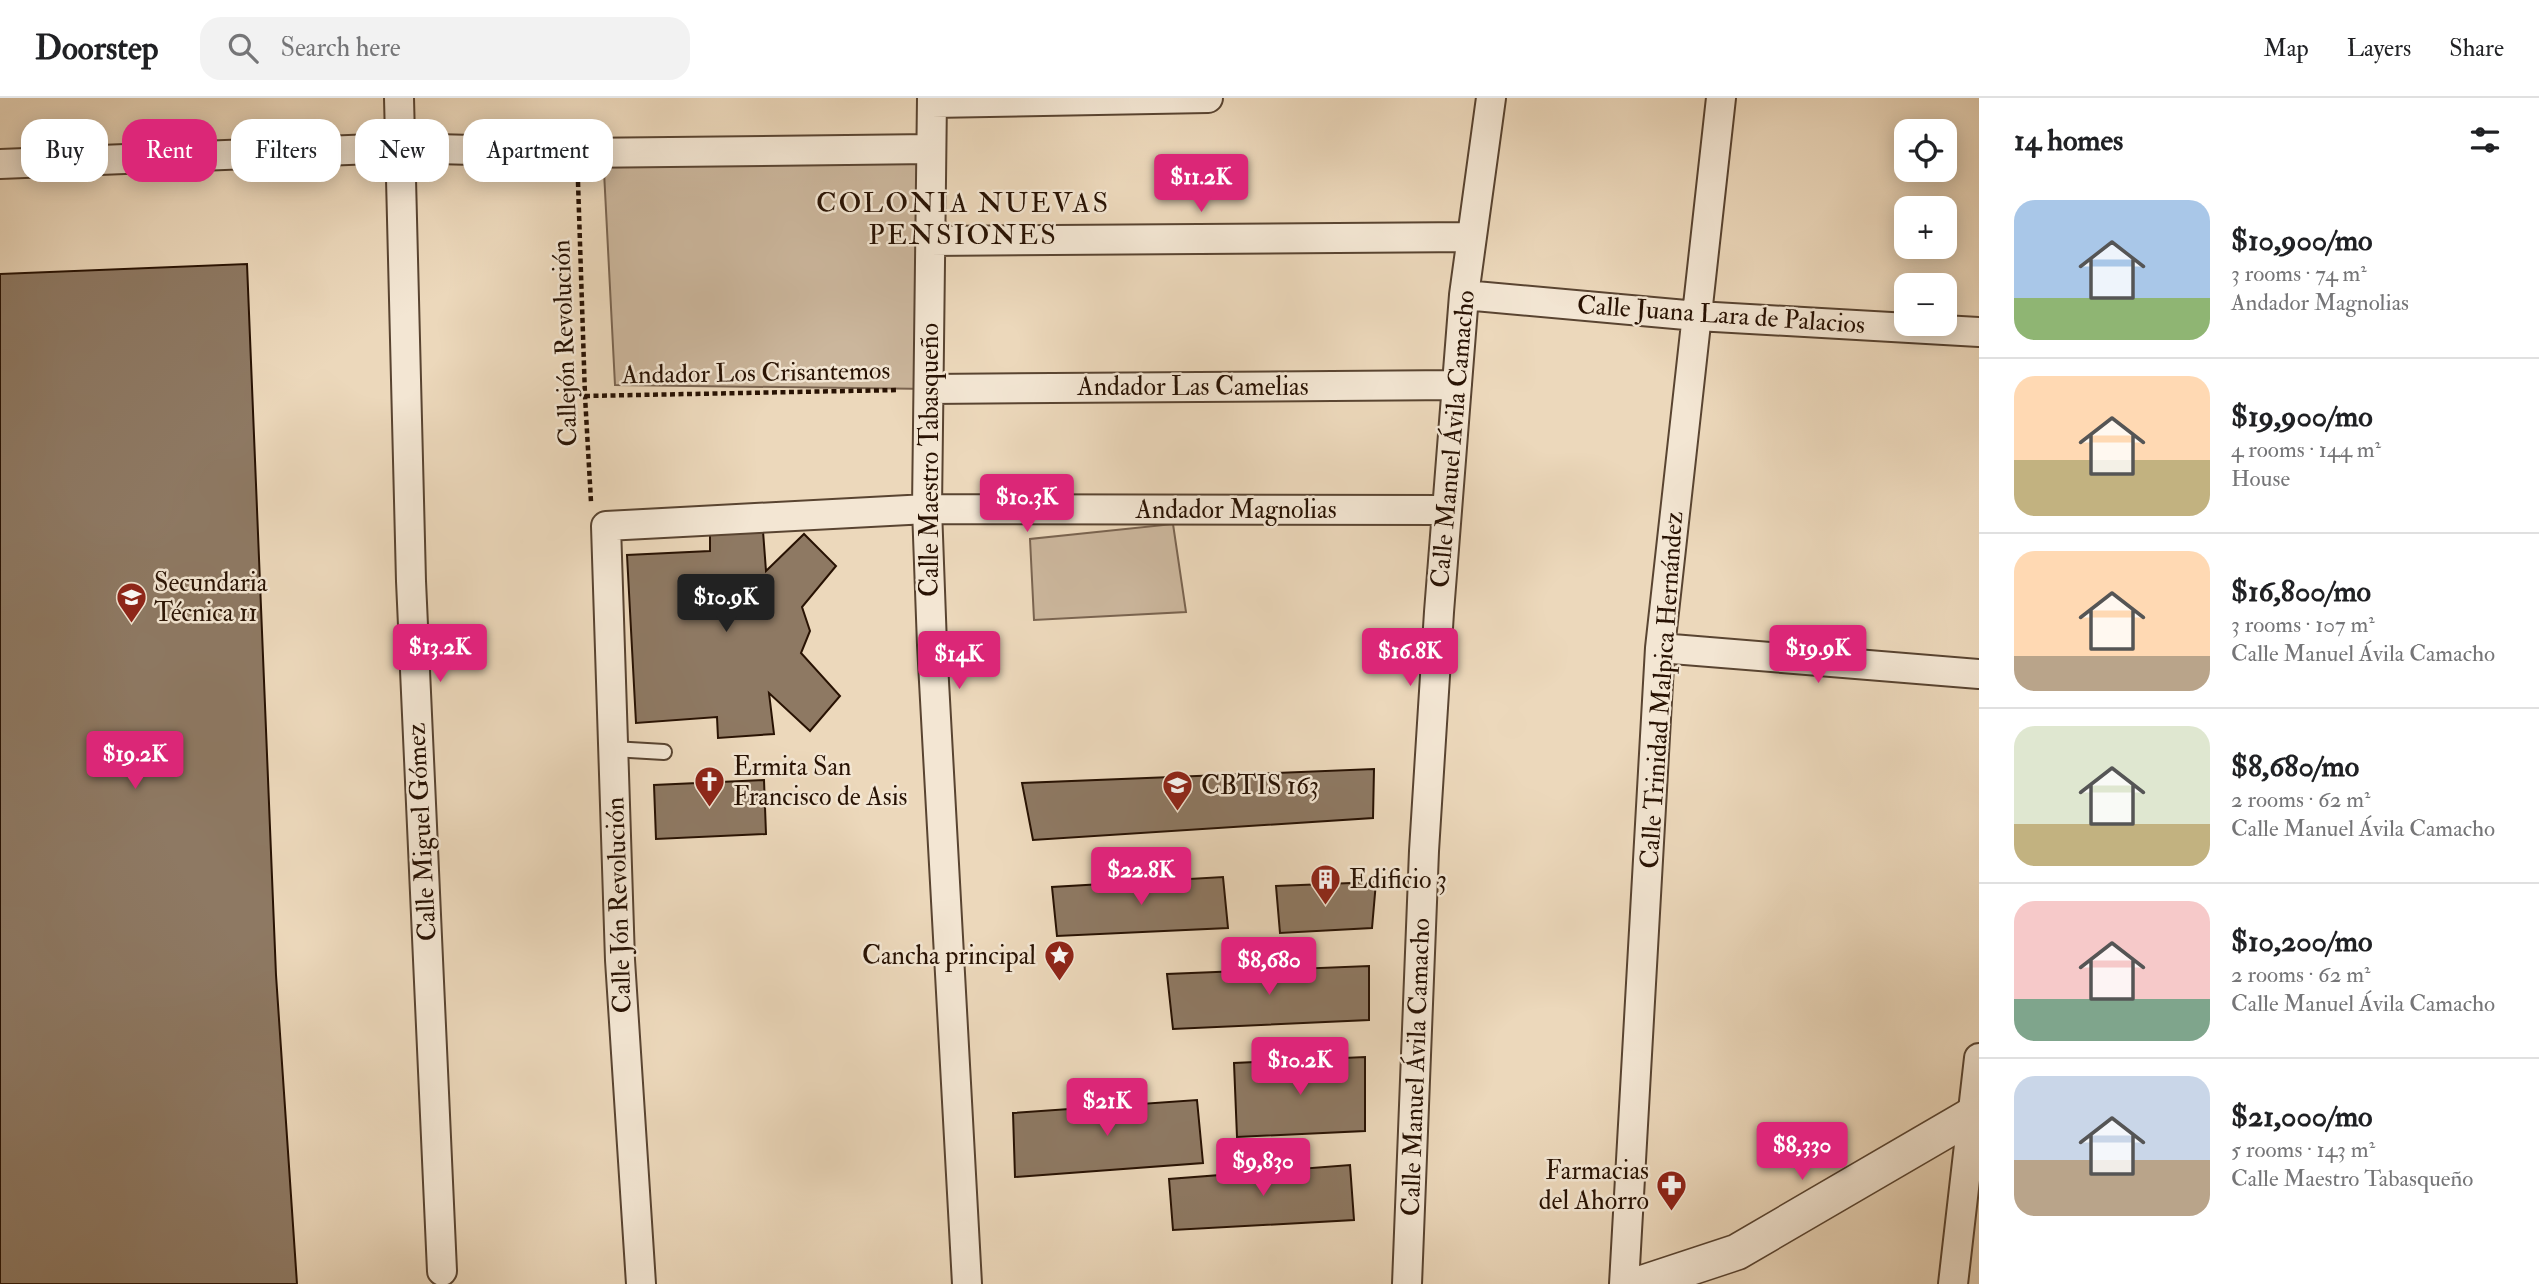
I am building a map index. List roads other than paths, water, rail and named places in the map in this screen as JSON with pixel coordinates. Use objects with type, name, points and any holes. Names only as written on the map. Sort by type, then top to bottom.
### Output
[{"type":"street","name":"Calle Miguel Gómez","points":[[399,98],[399,119]]},
{"type":"street","points":[[932,101],[1208,98]]},
{"type":"street","name":"Calle Manuel Ávila Camacho","points":[[1407,1284],[1424,851],[1447,510],[1464,295],[1491,98]]},
{"type":"street","name":"Calle Trinidad Malpica Hernández","points":[[1624,1284],[1660,648],[1721,98]]},
{"type":"street","name":"Calle Maestro Tabasqueño","points":[[932,101],[927,509],[967,1284]]},
{"type":"street","points":[[449,149],[577,153],[932,149]]},
{"type":"street","points":[[0,164],[355,150]]},
{"type":"street","name":"Calle Miguel Gómez","points":[[399,182],[411,581],[444,1280]]},
{"type":"street","points":[[930,241],[1472,237]]},
{"type":"street","name":"Calle Juana Lara de Palacios","points":[[1464,295],[1697,316],[1979,332]]},
{"type":"street","name":"Andador Las Camelias","points":[[929,389],[1457,386]]},
{"type":"street","name":"Andador Magnolias","points":[[606,526],[927,509],[1447,510]]},
{"type":"street","name":"Calle Jón Revolución","points":[[606,526],[620,960],[641,1284]]},
{"type":"street","points":[[1660,648],[1979,674]]},
{"type":"street","points":[[1953,1284],[1977,1112],[1979,1058]]},
{"type":"street","points":[[1640,1284],[1737,1252],[1977,1112]]},
{"type":"lane","points":[[613,749],[664,752]]},
{"type":"place","name":"Secundaria Técnica 11","points":[[131,625]]},
{"type":"place","name":"Ermita San Francisco de Asis","points":[[710,809]]},
{"type":"place","name":"CBTIS 163","points":[[1178,813]]},
{"type":"place","name":"Edificio 3","points":[[1326,907]]},
{"type":"place","name":"Cancha principal","points":[[1059,983]]},
{"type":"place","name":"Farmacias del Ahorro","points":[[1672,1213]]},
{"type":"district","name":"COLONIA NUEVAS PENSIONES","points":[[963,219]]}]
